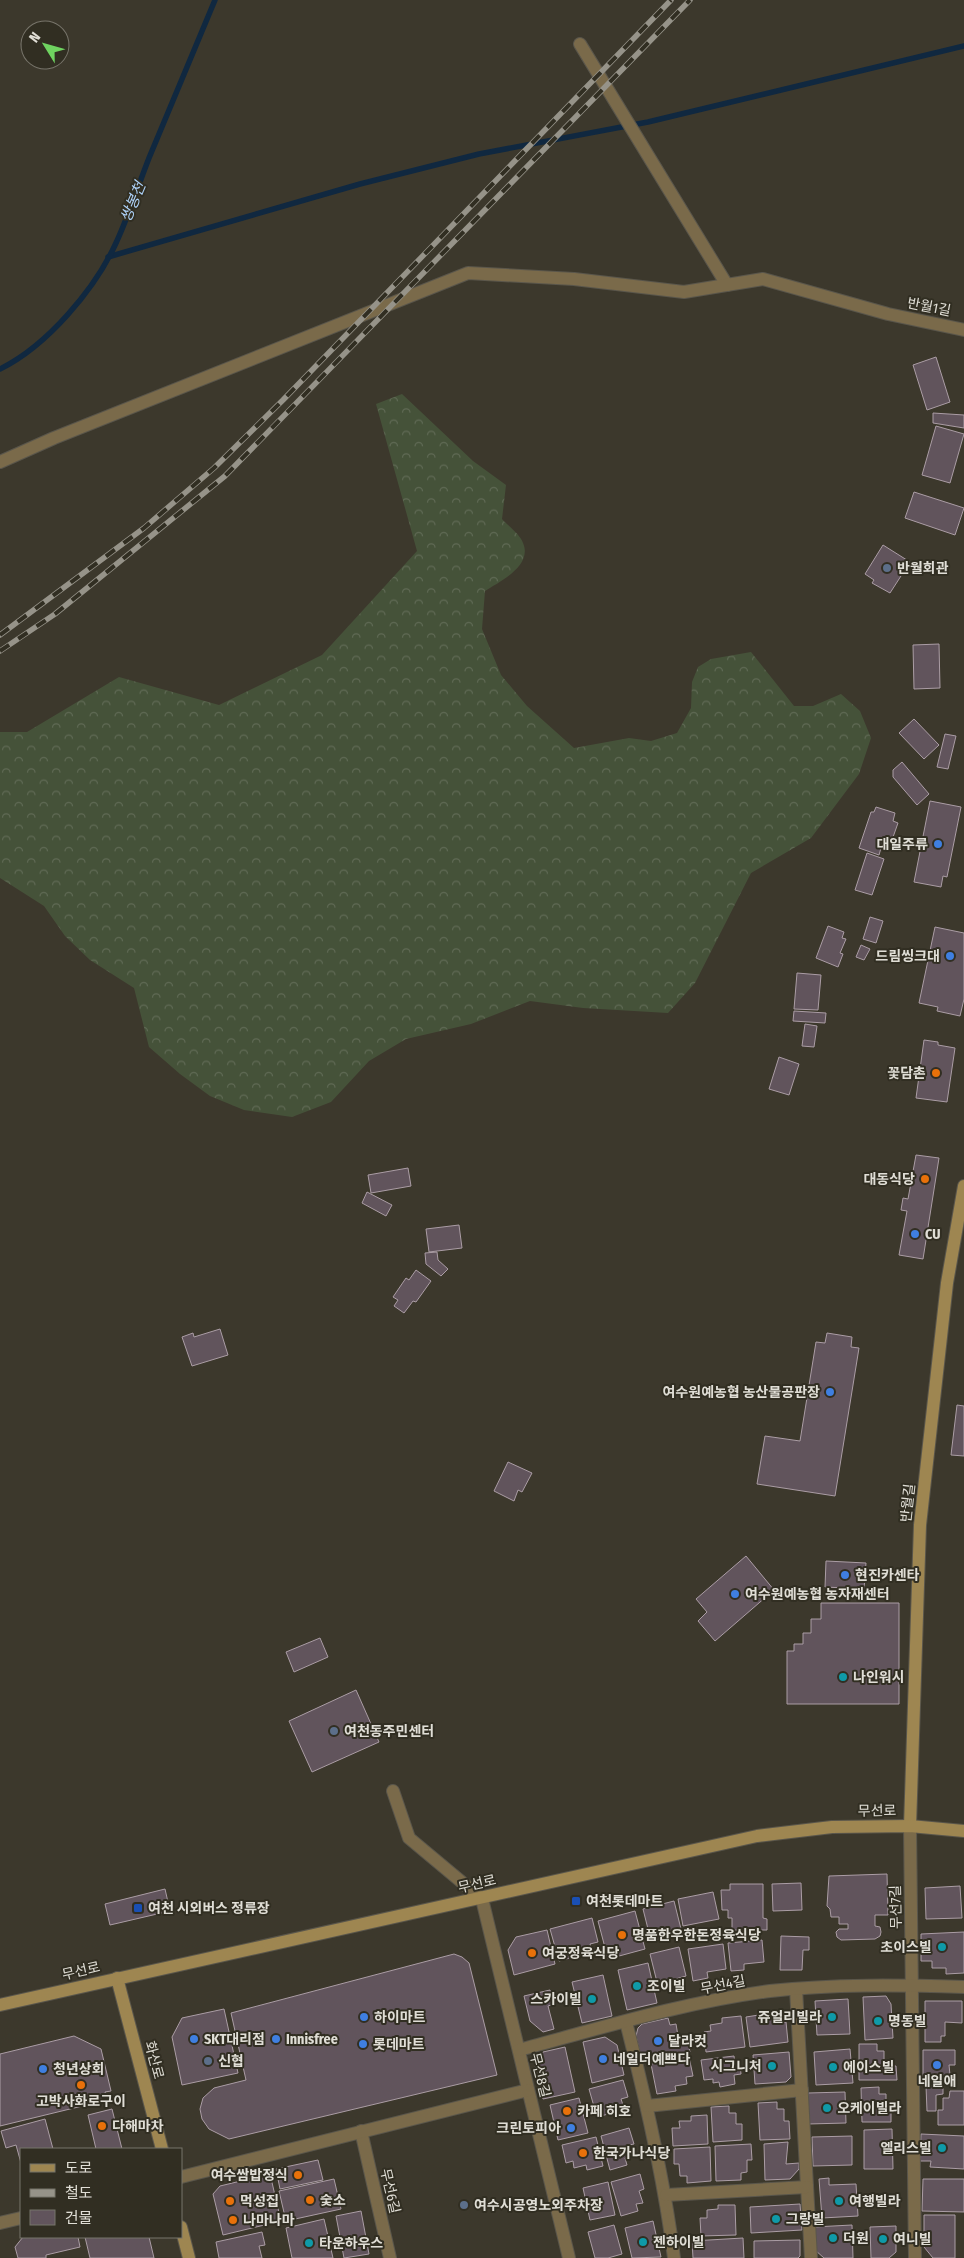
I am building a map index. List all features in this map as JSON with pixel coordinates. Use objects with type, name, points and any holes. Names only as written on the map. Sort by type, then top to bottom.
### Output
[{"type":"street","points":[[580,44],[727,285]]},
{"type":"street","name":"반월1길","points":[[0,462],[63,434],[468,273],[574,280],[684,292],[763,279],[888,314],[964,330]]},
{"type":"street","name":"반월길","points":[[910,1826],[920,1526],[946,1283],[964,1186]]},
{"type":"street","points":[[394,1791],[409,1838],[482,1899]]},
{"type":"street","name":"무선로","points":[[0,2005],[482,1899],[757,1836],[832,1827],[910,1826],[964,1831]]},
{"type":"street","name":"무선7길","points":[[910,1826],[916,2258]]},
{"type":"street","name":"무선8길","points":[[482,1899],[569,2258]]},
{"type":"street","name":"화산로","points":[[117,1978],[162,2148]]},
{"type":"street","name":"무선4길","points":[[519,2050],[717,2000],[796,1989],[912,1985],[964,1987]]},
{"type":"street","points":[[796,1989],[811,2258]]},
{"type":"street","points":[[626,2022],[647,2106],[666,2195],[674,2258]]},
{"type":"street","points":[[182,2177],[528,2090]]},
{"type":"street","points":[[647,2106],[802,2090]]},
{"type":"street","name":"무선6길","points":[[361,2131],[390,2258]]},
{"type":"street","points":[[666,2195],[807,2187]]},
{"type":"street","points":[[0,2223],[20,2218]]},
{"type":"street","points":[[182,2231],[189,2258]]},
{"type":"green space","points":[[402,394],[473,461],[506,485],[502,519],[519,536],[525,551],[519,566],[513,572],[485,591],[482,629],[501,675],[527,706],[574,748],[629,738],[651,741],[677,733],[691,708],[692,682],[698,667],[711,659],[751,652],[794,706],[813,706],[841,694],[860,711],[871,738],[859,774],[811,838],[751,873],[695,983],[668,1013],[583,1008],[530,1001],[471,1024],[406,1039],[369,1061],[331,1102],[292,1117],[244,1110],[210,1096],[180,1074],[149,1047],[134,988],[90,960],[65,936],[44,906],[0,878],[0,732],[27,732],[119,677],[219,705],[322,655],[417,551],[376,404]]},
{"type":"building","points":[[936,357],[950,402],[927,410],[913,365]]},
{"type":"building","points":[[933,413],[964,415],[964,428],[933,423]]},
{"type":"building","points":[[936,426],[964,434],[950,483],[922,475]]},
{"type":"building","points":[[914,492],[964,508],[955,535],[905,518]]},
{"type":"building","name":"반월회관","points":[[883,545],[910,562],[890,593],[872,583],[874,580],[865,574]]},
{"type":"building","points":[[939,644],[940,688],[914,689],[913,645]]},
{"type":"building","points":[[914,719],[939,745],[924,759],[899,733]]},
{"type":"building","points":[[945,734],[956,736],[948,769],[937,767]]},
{"type":"building","points":[[902,762],[929,794],[917,805],[893,777],[893,770]]},
{"type":"building","points":[[930,801],[961,807],[947,877],[943,876],[941,887],[914,882]]},
{"type":"building","points":[[876,807],[895,813],[893,821],[898,823],[892,840],[890,840],[886,850],[881,848],[879,855],[859,848],[871,812],[874,812]]},
{"type":"building","points":[[867,853],[884,859],[872,895],[855,890]]},
{"type":"building","points":[[870,917],[883,921],[876,943],[863,939]]},
{"type":"building","points":[[828,926],[844,932],[842,938],[846,939],[840,953],[843,954],[838,967],[816,958]]},
{"type":"building","points":[[935,927],[964,933],[964,999],[960,1016],[937,1011],[938,1007],[919,1003]]},
{"type":"building","points":[[861,945],[870,949],[864,960],[856,957]]},
{"type":"building","points":[[797,973],[821,975],[818,1010],[794,1009]]},
{"type":"building","points":[[794,1011],[826,1013],[825,1023],[793,1021]]},
{"type":"building","points":[[805,1024],[817,1026],[814,1047],[802,1046]]},
{"type":"building","points":[[924,1040],[938,1042],[938,1045],[955,1048],[947,1102],[916,1098]]},
{"type":"building","points":[[779,1057],[799,1064],[789,1095],[769,1089]]},
{"type":"building","points":[[916,1155],[939,1158],[923,1259],[899,1255],[907,1211],[901,1210],[903,1198],[908,1199]]},
{"type":"building","points":[[408,1168],[411,1186],[371,1193],[368,1175]]},
{"type":"building","points":[[367,1192],[392,1205],[386,1216],[362,1203]]},
{"type":"building","points":[[459,1225],[462,1248],[429,1252],[426,1229]]},
{"type":"building","points":[[437,1252],[438,1260],[448,1269],[441,1276],[426,1264],[425,1253]]},
{"type":"building","points":[[416,1270],[431,1281],[416,1302],[413,1301],[404,1313],[394,1306],[398,1300],[393,1297],[406,1278],[409,1280]]},
{"type":"building","points":[[220,1329],[228,1355],[192,1366],[182,1337],[193,1333],[194,1337]]},
{"type":"building","name":"여수원예농협 농산물공판장","points":[[827,1333],[852,1337],[851,1347],[859,1348],[835,1496],[757,1484],[765,1436],[800,1441],[816,1342],[825,1343]]},
{"type":"building","points":[[957,1405],[964,1406],[964,1456],[951,1455]]},
{"type":"building","points":[[508,1462],[532,1473],[522,1492],[518,1490],[514,1501],[494,1491]]},
{"type":"building","name":"여수원예농협 농자재센터","points":[[746,1556],[774,1590],[715,1641],[698,1621],[707,1612],[696,1599]]},
{"type":"building","name":"현진카센타","points":[[826,1561],[866,1563],[864,1589],[825,1587]]},
{"type":"building","name":"나인워시","points":[[821,1603],[899,1603],[899,1704],[787,1704],[787,1651],[794,1651],[794,1644],[803,1644],[803,1633],[811,1633],[811,1619],[821,1619]]},
{"type":"building","points":[[320,1638],[328,1657],[294,1672],[286,1652]]},
{"type":"building","name":"여천동주민센터","points":[[356,1690],[379,1742],[312,1772],[289,1721]]},
{"type":"building","points":[[887,1874],[888,1915],[875,1915],[875,1926],[880,1927],[880,1936],[875,1939],[841,1940],[837,1937],[836,1932],[839,1929],[848,1929],[848,1924],[839,1924],[839,1917],[831,1917],[830,1909],[827,1906],[829,1876]]},
{"type":"building","points":[[801,1883],[802,1910],[773,1911],[772,1884]]},
{"type":"building","points":[[730,1884],[763,1884],[763,1918],[767,1919],[767,1930],[732,1930],[732,1918],[728,1918],[728,1910],[722,1910],[721,1890],[730,1890]]},
{"type":"building","points":[[960,1886],[962,1918],[926,1919],[925,1888]]},
{"type":"building","name":"여천 시외버스 정류장","points":[[165,1889],[170,1911],[110,1925],[105,1904]]},
{"type":"building","points":[[713,1892],[719,1919],[683,1926],[678,1899]]},
{"type":"building","points":[[674,1901],[682,1933],[651,1941],[643,1909]]},
{"type":"building","points":[[635,1911],[645,1949],[608,1959],[598,1921]]},
{"type":"building","points":[[592,1918],[598,1942],[590,1944],[591,1947],[576,1951],[577,1956],[559,1961],[550,1929]]},
{"type":"building","points":[[547,1930],[555,1964],[514,1975],[508,1950],[516,1937]]},
{"type":"building","name":"초이스빌","points":[[964,1932],[964,1973],[946,1974],[946,1968],[932,1968],[932,1961],[921,1961],[921,1934]]},
{"type":"building","points":[[781,1936],[809,1937],[809,1950],[803,1950],[802,1970],[780,1970]]},
{"type":"building","points":[[762,1940],[764,1962],[744,1964],[744,1970],[731,1971],[728,1943]]},
{"type":"building","points":[[723,1944],[726,1969],[707,1972],[708,1978],[693,1981],[688,1949]]},
{"type":"building","points":[[679,1947],[686,1976],[672,1980],[673,1986],[659,1990],[650,1954]]},
{"type":"building","name":"롯데마트","points":[[454,1954],[462,1957],[469,1963],[497,2075],[229,2139],[209,2129],[202,2119],[200,2109],[203,2098],[214,2088],[246,2080],[231,2013]]},
{"type":"building","name":"조이빌","points":[[648,1963],[657,2003],[627,2010],[618,1970]]},
{"type":"building","name":"스카이빌","points":[[603,1975],[612,2016],[582,2023],[572,1982]]},
{"type":"building","points":[[550,1990],[554,2004],[548,2006],[554,2029],[543,2032],[530,2021],[524,1996]]},
{"type":"building","name":"명동빌","points":[[886,1996],[891,2004],[893,2038],[865,2040],[863,1997]]},
{"type":"building","name":"쥬얼리빌라","points":[[848,1999],[850,2034],[817,2035],[815,2001]]},
{"type":"building","points":[[925,2001],[962,2001],[962,2023],[945,2022],[945,2036],[941,2036],[941,2042],[925,2042]]},
{"type":"building","points":[[224,2009],[238,2073],[182,2085],[172,2037],[182,2018]]},
{"type":"building","points":[[765,2014],[766,2019],[778,2017],[779,2023],[786,2022],[788,2042],[750,2047],[746,2017]]},
{"type":"building","points":[[741,2016],[745,2047],[706,2052],[704,2032],[711,2031],[710,2025],[722,2023],[722,2018]]},
{"type":"building","points":[[668,2018],[670,2025],[676,2024],[678,2036],[686,2035],[690,2052],[642,2062],[636,2036],[638,2028],[642,2024]]},
{"type":"building","points":[[74,2036],[101,2049],[111,2091],[105,2092],[107,2100],[0,2126],[0,2054]]},
{"type":"building","points":[[605,2037],[617,2045],[624,2075],[592,2083],[583,2042]]},
{"type":"building","points":[[859,2044],[877,2044],[877,2051],[884,2051],[884,2066],[896,2066],[897,2080],[859,2080]]},
{"type":"building","points":[[565,2047],[575,2092],[543,2099],[535,2065],[543,2052]]},
{"type":"building","name":"에이스빌","points":[[850,2049],[853,2083],[816,2085],[814,2052]]},
{"type":"building","points":[[923,2050],[955,2050],[955,2065],[949,2065],[950,2075],[941,2075],[941,2080],[923,2081]]},
{"type":"building","name":"시그니처","points":[[789,2052],[791,2077],[786,2082],[755,2084],[753,2055]]},
{"type":"building","points":[[734,2056],[735,2065],[740,2064],[741,2074],[734,2075],[735,2084],[720,2087],[719,2082],[713,2083],[713,2079],[704,2080],[701,2060]]},
{"type":"building","points":[[689,2057],[693,2076],[686,2077],[687,2084],[675,2086],[676,2091],[657,2094],[651,2064]]},
{"type":"building","points":[[623,2080],[628,2097],[621,2099],[623,2105],[611,2108],[612,2113],[597,2117],[589,2089]]},
{"type":"building","points":[[943,2085],[943,2094],[936,2095],[936,2111],[927,2111],[926,2086]]},
{"type":"building","points":[[879,2087],[879,2094],[886,2094],[886,2105],[891,2106],[891,2122],[862,2122],[861,2088]]},
{"type":"building","points":[[950,2091],[964,2091],[964,2125],[938,2125],[938,2110],[943,2110],[943,2098],[949,2098]]},
{"type":"building","name":"오케이빌라","points":[[845,2092],[846,2123],[808,2124],[808,2093]]},
{"type":"building","points":[[579,2098],[588,2133],[558,2140],[550,2105]]},
{"type":"building","points":[[777,2102],[777,2109],[784,2109],[784,2121],[789,2121],[790,2139],[760,2140],[758,2103]]},
{"type":"building","points":[[729,2106],[729,2113],[736,2113],[736,2124],[742,2124],[742,2140],[713,2142],[711,2107]]},
{"type":"building","points":[[112,2109],[122,2148],[96,2148],[88,2115]]},
{"type":"building","points":[[707,2115],[708,2144],[673,2146],[672,2128],[680,2128],[679,2121],[691,2121],[691,2116]]},
{"type":"building","points":[[45,2119],[53,2148],[20,2148],[20,2159],[16,2145],[6,2148],[1,2131]]},
{"type":"building","points":[[629,2128],[634,2144],[629,2145],[632,2156],[625,2158],[627,2165],[610,2170],[601,2136]]},
{"type":"building","points":[[892,2129],[893,2169],[864,2169],[864,2130]]},
{"type":"building","name":"엘리스빌","points":[[921,2134],[964,2136],[964,2169],[930,2167],[931,2161],[920,2161]]},
{"type":"building","points":[[852,2136],[852,2165],[813,2166],[812,2137]]},
{"type":"building","points":[[596,2137],[603,2166],[587,2170],[586,2165],[574,2168],[573,2161],[566,2163],[562,2145]]},
{"type":"building","points":[[788,2142],[786,2164],[799,2163],[799,2169],[790,2179],[765,2180],[764,2144]]},
{"type":"building","points":[[751,2144],[752,2160],[747,2160],[747,2172],[741,2173],[741,2180],[716,2181],[715,2146]]},
{"type":"building","points":[[710,2147],[711,2181],[687,2183],[687,2176],[680,2176],[679,2164],[674,2164],[674,2149]]},
{"type":"building","points":[[318,2160],[323,2180],[280,2189],[276,2169]]},
{"type":"building","points":[[270,2174],[281,2221],[223,2235],[213,2194],[220,2186]]},
{"type":"building","points":[[640,2174],[644,2189],[639,2191],[643,2203],[636,2204],[638,2211],[621,2216],[611,2182]]},
{"type":"building","name":"여행빌라","points":[[829,2178],[829,2185],[856,2184],[858,2216],[822,2218],[819,2179]]},
{"type":"building","points":[[334,2179],[341,2209],[286,2221],[279,2191]]},
{"type":"building","points":[[923,2179],[964,2179],[964,2212],[922,2211]]},
{"type":"building","points":[[608,2182],[615,2215],[590,2220],[583,2188]]},
{"type":"building","name":"그랑빌","points":[[800,2204],[802,2230],[751,2233],[750,2207]]},
{"type":"building","points":[[718,2205],[735,2205],[736,2235],[701,2236],[700,2218],[707,2218],[707,2210],[718,2209]]},
{"type":"building","points":[[361,2211],[369,2254],[344,2258],[336,2216]]},
{"type":"building","points":[[924,2215],[955,2215],[955,2258],[933,2258],[924,2247]]},
{"type":"building","name":"타운하우스","points":[[324,2219],[333,2258],[292,2258],[286,2228]]},
{"type":"building","name":"젠하이빌","points":[[653,2221],[661,2257],[632,2258],[625,2228]]},
{"type":"building","points":[[614,2225],[622,2254],[608,2258],[595,2258],[588,2232]]},
{"type":"building","name":"더원","points":[[852,2225],[853,2258],[824,2258],[815,2250],[814,2227]]},
{"type":"building","name":"여니빌","points":[[896,2226],[896,2252],[889,2258],[871,2258],[870,2227]]},
{"type":"building","points":[[262,2232],[265,2245],[259,2246],[262,2258],[219,2258],[216,2242]]},
{"type":"building","points":[[22,2238],[78,2238],[80,2247],[46,2255],[46,2258],[18,2258],[15,2247]]},
{"type":"building","points":[[85,2238],[149,2238],[154,2258],[90,2258]]},
{"type":"building","points":[[743,2238],[744,2258],[693,2258],[692,2241]]},
{"type":"building","points":[[800,2240],[800,2256],[798,2258],[754,2258],[754,2241]]},
{"type":"waterway","name":"쌍봉천","points":[[0,369],[18,359],[35,346],[68,315],[96,279],[107,261],[121,232],[149,158],[215,0]]},
{"type":"waterway","points":[[108,257],[360,184],[479,154],[648,122],[964,46]]},
{"type":"railway","points":[[0,635],[144,528],[214,468],[283,400],[671,0]]},
{"type":"railway","points":[[0,651],[55,614],[225,476],[690,0]]},
{"type":"place","name":"반월회관","points":[[887,568]]},
{"type":"place","name":"대일주류","points":[[938,844]]},
{"type":"place","name":"드림씽크대","points":[[950,956]]},
{"type":"place","name":"꽃담촌","points":[[936,1073]]},
{"type":"place","name":"대동식당","points":[[925,1179]]},
{"type":"place","name":"CU","points":[[915,1234]]},
{"type":"place","name":"여수원예농협 농산물공판장","points":[[830,1392]]},
{"type":"place","name":"현진카센타","points":[[845,1575]]},
{"type":"place","name":"여수원예농협 농자재센터","points":[[735,1594]]},
{"type":"place","name":"나인워시","points":[[843,1677]]},
{"type":"place","name":"여천동주민센터","points":[[334,1731]]},
{"type":"place","name":"여천롯데마트","points":[[576,1901]]},
{"type":"place","name":"여천 시외버스 정류장","points":[[138,1908]]},
{"type":"place","name":"명품한우한돈정육식당","points":[[622,1935]]},
{"type":"place","name":"초이스빌","points":[[942,1947]]},
{"type":"place","name":"여궁정육식당","points":[[532,1953]]},
{"type":"place","name":"조이빌","points":[[637,1986]]},
{"type":"place","name":"스카이빌","points":[[592,1999]]},
{"type":"place","name":"하이마트","points":[[364,2017]]},
{"type":"place","name":"쥬얼리빌라","points":[[832,2017]]},
{"type":"place","name":"명동빌","points":[[878,2021]]},
{"type":"place","name":"SKT대리점","points":[[194,2039]]},
{"type":"place","name":"Innisfree","points":[[276,2039]]},
{"type":"place","name":"달라컷","points":[[658,2041]]},
{"type":"place","name":"롯데마트","points":[[363,2044]]},
{"type":"place","name":"네일더예쁘다","points":[[603,2059]]},
{"type":"place","name":"신협","points":[[208,2061]]},
{"type":"place","name":"네일애","points":[[937,2065]]},
{"type":"place","name":"시그니처","points":[[772,2066]]},
{"type":"place","name":"에이스빌","points":[[833,2067]]},
{"type":"place","name":"청년상회","points":[[43,2069]]},
{"type":"place","name":"고박사화로구이","points":[[81,2085]]},
{"type":"place","name":"오케이빌라","points":[[827,2108]]},
{"type":"place","name":"카페 히호","points":[[567,2111]]},
{"type":"place","name":"다해마차","points":[[102,2126]]},
{"type":"place","name":"크린토피아","points":[[571,2128]]},
{"type":"place","name":"엘리스빌","points":[[942,2148]]},
{"type":"place","name":"한국가나식당","points":[[583,2153]]},
{"type":"place","name":"여수쌈밥정식","points":[[298,2175]]},
{"type":"place","name":"숯소","points":[[310,2200]]},
{"type":"place","name":"먹성집","points":[[230,2201]]},
{"type":"place","name":"여행빌라","points":[[839,2201]]},
{"type":"place","name":"여수시공영노외주차장","points":[[464,2205]]},
{"type":"place","name":"그랑빌","points":[[776,2219]]},
{"type":"place","name":"나마나마","points":[[233,2220]]},
{"type":"place","name":"더원","points":[[833,2238]]},
{"type":"place","name":"여니빌","points":[[883,2239]]},
{"type":"place","name":"젠하이빌","points":[[643,2242]]},
{"type":"place","name":"타운하우스","points":[[309,2243]]}]
